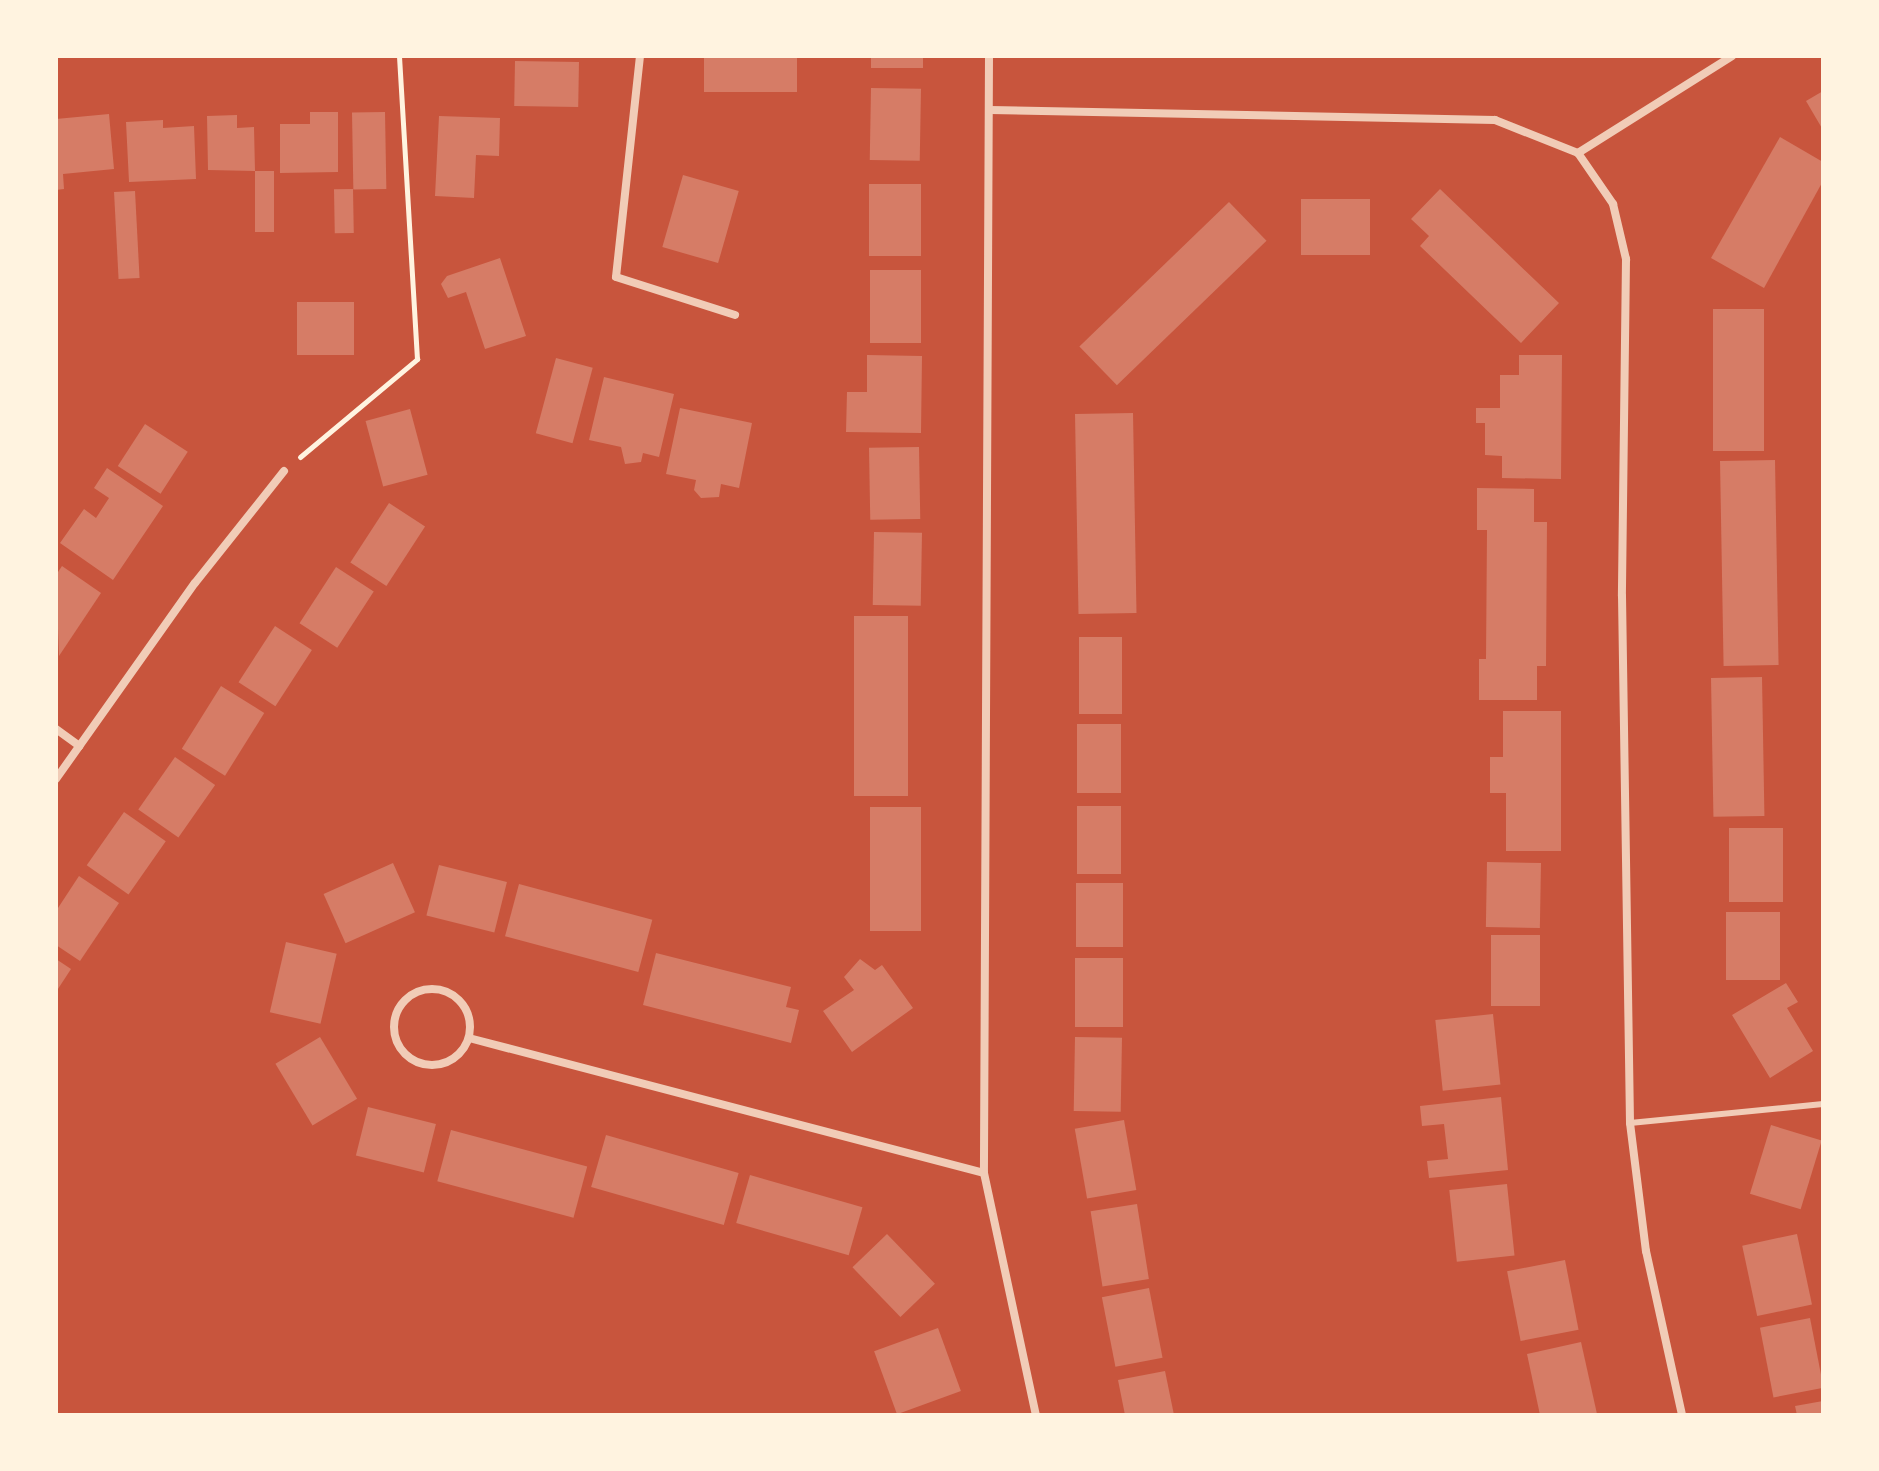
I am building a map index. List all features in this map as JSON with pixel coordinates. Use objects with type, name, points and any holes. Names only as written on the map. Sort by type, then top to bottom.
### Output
[{"type":"street","points":[[640,56],[616,277],[735,315]]},
{"type":"street","points":[[989,56],[984,1173],[1036,1415]]},
{"type":"street","points":[[1578,153],[1732,56]]},
{"type":"street","points":[[990,110],[1495,120],[1578,153],[1613,204],[1626,259],[1622,596],[1630,1123],[1646,1251],[1682,1415]]},
{"type":"street","points":[[56,779],[195,583],[284,471]]},
{"type":"street","points":[[56,729],[79,746]]},
{"type":"street","points":[[429,988],[447,991],[462,1003],[470,1020],[469,1038],[452,1060],[425,1066],[408,1059],[396,1044],[393,1026],[398,1008],[411,994],[429,988]]},
{"type":"street","points":[[469,1038],[984,1173]]},
{"type":"lane","points":[[1630,1123],[1823,1104]]},
{"type":"path","points":[[284,471],[417,359],[399,56]]},
{"type":"building","points":[[704,56],[797,56],[797,92],[704,92]]},
{"type":"building","points":[[871,56],[923,56],[923,68],[871,68]]},
{"type":"building","points":[[515,61],[579,62],[578,107],[514,106]]},
{"type":"building","points":[[871,88],[921,89],[920,161],[870,160]]},
{"type":"building","points":[[1823,91],[1823,130],[1806,101]]},
{"type":"building","points":[[310,112],[338,112],[338,172],[280,173],[280,124],[310,124]]},
{"type":"building","points":[[385,112],[386,189],[353,190],[352,113]]},
{"type":"building","points":[[109,114],[114,169],[63,174],[64,189],[56,190],[56,119]]},
{"type":"building","points":[[237,115],[237,128],[254,127],[255,171],[208,170],[207,116]]},
{"type":"building","points":[[439,116],[500,118],[499,156],[476,155],[474,198],[435,196]]},
{"type":"building","points":[[163,120],[163,128],[194,126],[196,179],[129,182],[126,122]]},
{"type":"building","points":[[1780,137],[1823,162],[1823,181],[1764,288],[1711,258]]},
{"type":"building","points":[[255,171],[274,171],[274,232],[255,232]]},
{"type":"building","points":[[683,175],[739,191],[718,263],[662,247]]},
{"type":"building","points":[[869,184],[921,184],[921,256],[869,256]]},
{"type":"building","points":[[334,189],[353,189],[354,233],[335,233]]},
{"type":"building","points":[[1440,189],[1559,303],[1521,343],[1420,246],[1429,236],[1411,219]]},
{"type":"building","points":[[135,191],[140,278],[119,279],[114,192]]},
{"type":"building","points":[[1301,199],[1370,199],[1370,255],[1301,255]]},
{"type":"building","points":[[1229,202],[1267,241],[1117,385],[1079,346]]},
{"type":"building","points":[[500,258],[526,336],[485,349],[466,292],[448,298],[441,284],[447,276]]},
{"type":"building","points":[[870,270],[921,270],[921,343],[870,343]]},
{"type":"building","points":[[297,302],[354,302],[354,355],[297,355]]},
{"type":"building","points":[[1713,309],[1764,309],[1764,451],[1713,451]]},
{"type":"building","points":[[867,355],[922,356],[921,433],[846,432],[847,392],[867,392]]},
{"type":"building","points":[[1519,355],[1562,355],[1561,479],[1502,478],[1502,456],[1485,455],[1485,423],[1476,423],[1476,408],[1500,408],[1500,375],[1519,375]]},
{"type":"building","points":[[556,358],[593,368],[573,443],[536,433]]},
{"type":"building","points":[[604,377],[674,394],[659,457],[643,453],[641,462],[625,464],[621,447],[589,440]]},
{"type":"building","points":[[680,408],[752,423],[739,488],[721,484],[719,497],[701,498],[694,490],[696,480],[666,474]]},
{"type":"building","points":[[410,409],[428,475],[383,487],[366,421]]},
{"type":"building","points":[[1133,413],[1136,613],[1078,614],[1075,414]]},
{"type":"building","points":[[145,424],[188,452],[161,494],[118,466]]},
{"type":"building","points":[[919,447],[920,519],[870,520],[869,448]]},
{"type":"building","points":[[1775,460],[1779,665],[1724,666],[1720,461]]},
{"type":"building","points":[[107,468],[163,506],[113,580],[60,543],[84,509],[96,518],[109,498],[94,488]]},
{"type":"building","points":[[1477,488],[1534,489],[1534,522],[1547,522],[1546,666],[1537,666],[1537,700],[1479,700],[1479,659],[1486,659],[1487,530],[1477,530]]},
{"type":"building","points":[[389,503],[425,526],[386,586],[350,563]]},
{"type":"building","points":[[874,532],[922,533],[921,606],[873,605]]},
{"type":"building","points":[[62,566],[101,593],[59,656],[56,575]]},
{"type":"building","points":[[336,567],[374,592],[337,648],[300,623]]},
{"type":"building","points":[[854,616],[908,616],[908,796],[854,796]]},
{"type":"building","points":[[275,626],[312,650],[275,706],[239,682]]},
{"type":"building","points":[[1079,637],[1122,637],[1122,714],[1079,714]]},
{"type":"building","points":[[1762,677],[1764,816],[1713,817],[1711,678]]},
{"type":"building","points":[[221,686],[264,713],[225,776],[182,749]]},
{"type":"building","points":[[1503,711],[1561,711],[1561,851],[1506,851],[1506,793],[1490,793],[1490,757],[1503,757]]},
{"type":"building","points":[[1077,724],[1121,724],[1121,793],[1077,793]]},
{"type":"building","points":[[175,757],[215,785],[178,838],[138,809]]},
{"type":"building","points":[[1077,806],[1121,806],[1121,874],[1077,874]]},
{"type":"building","points":[[870,807],[921,807],[921,931],[870,931]]},
{"type":"building","points":[[124,812],[166,841],[128,894],[87,865]]},
{"type":"building","points":[[1729,828],[1783,828],[1783,902],[1729,902]]},
{"type":"building","points":[[1487,862],[1541,863],[1540,928],[1486,927]]},
{"type":"building","points":[[393,863],[415,912],[346,943],[324,894]]},
{"type":"building","points":[[439,865],[507,882],[494,932],[426,915]]},
{"type":"building","points":[[79,876],[119,903],[80,961],[56,945],[56,911]]},
{"type":"building","points":[[1076,883],[1123,883],[1123,947],[1076,947]]},
{"type":"building","points":[[519,884],[652,920],[638,972],[505,936]]},
{"type":"building","points":[[1726,912],[1780,912],[1780,980],[1726,980]]},
{"type":"building","points":[[1491,935],[1540,935],[1540,1006],[1491,1006]]},
{"type":"building","points":[[286,942],[337,954],[320,1024],[270,1012]]},
{"type":"building","points":[[656,953],[791,987],[786,1007],[799,1010],[791,1043],[643,1005]]},
{"type":"building","points":[[1075,958],[1123,958],[1123,1027],[1075,1027]]},
{"type":"building","points":[[56,959],[71,969],[56,992]]},
{"type":"building","points":[[860,959],[875,970],[882,965],[913,1008],[852,1052],[823,1011],[854,990],[844,977]]},
{"type":"building","points":[[1786,983],[1798,1002],[1787,1008],[1813,1051],[1770,1078],[1732,1015]]},
{"type":"building","points":[[1493,1014],[1500,1085],[1443,1091],[1435,1020]]},
{"type":"building","points":[[320,1037],[357,1099],[313,1125],[275,1064]]},
{"type":"building","points":[[1075,1037],[1122,1038],[1121,1112],[1074,1111]]},
{"type":"building","points":[[1501,1097],[1508,1170],[1429,1178],[1427,1161],[1448,1159],[1444,1124],[1422,1126],[1420,1106]]},
{"type":"building","points":[[368,1107],[436,1124],[424,1172],[356,1156]]},
{"type":"building","points":[[1124,1120],[1136,1190],[1087,1199],[1075,1129]]},
{"type":"building","points":[[1771,1125],[1822,1140],[1801,1209],[1750,1194]]},
{"type":"building","points":[[451,1130],[587,1166],[573,1218],[437,1181]]},
{"type":"building","points":[[606,1135],[739,1173],[724,1225],[591,1187]]},
{"type":"building","points":[[750,1175],[862,1207],[849,1255],[736,1223]]},
{"type":"building","points":[[1507,1184],[1515,1256],[1457,1262],[1449,1190]]},
{"type":"building","points":[[1137,1204],[1149,1279],[1102,1286],[1091,1211]]},
{"type":"building","points":[[887,1234],[935,1284],[900,1317],[852,1267]]},
{"type":"building","points":[[1797,1234],[1812,1304],[1757,1316],[1742,1246]]},
{"type":"building","points":[[1565,1260],[1579,1330],[1521,1341],[1507,1271]]},
{"type":"building","points":[[1149,1288],[1163,1358],[1115,1367],[1102,1297]]},
{"type":"building","points":[[1810,1318],[1823,1388],[1773,1397],[1760,1328]]},
{"type":"building","points":[[938,1328],[961,1391],[897,1414],[874,1351]]},
{"type":"building","points":[[1581,1342],[1597,1414],[1540,1415],[1527,1354]]},
{"type":"building","points":[[1165,1371],[1174,1415],[1125,1415],[1118,1380]]},
{"type":"building","points":[[1823,1401],[1823,1415],[1797,1415],[1795,1406]]}]
